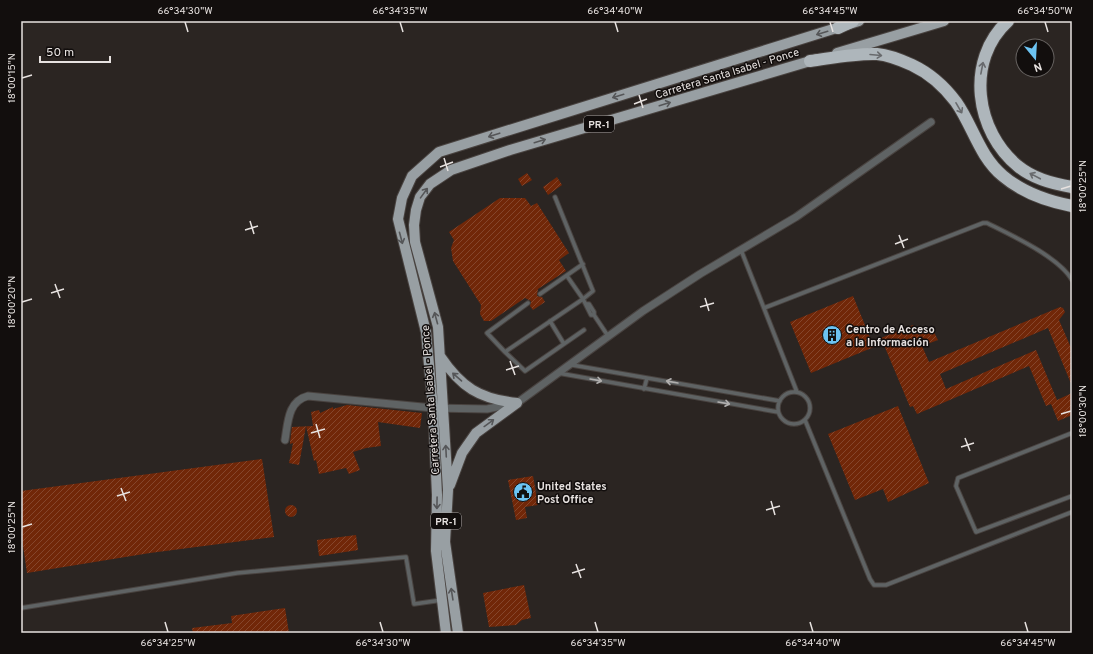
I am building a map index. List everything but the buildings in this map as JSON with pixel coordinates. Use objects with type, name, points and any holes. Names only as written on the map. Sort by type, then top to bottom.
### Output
[{"type":"highway","points":[[838,28],[853,21]]},
{"type":"highway","points":[[1008,21],[991,44],[984,62],[980,80],[982,106],[986,123],[1005,154],[1019,167],[1036,178],[1057,185],[1072,187]]},
{"type":"highway","points":[[810,61],[878,54],[894,58],[923,70],[956,102],[982,151],[1002,176],[1022,190],[1039,198],[1072,206]]},
{"type":"main road","name":"Carretera Santa Isabel - Ponce","points":[[458,633],[445,542],[448,490],[438,408],[426,332],[398,219],[402,198],[412,176],[439,152],[859,21]]},
{"type":"main road","name":"Carretera Santa Isabel - Ponce","points":[[446,633],[436,551],[440,356],[438,327],[415,242],[414,225],[420,197],[430,184],[451,170],[510,150],[944,21]]},
{"type":"main road","points":[[440,356],[453,375],[471,389],[495,400],[517,403]]},
{"type":"main road","points":[[448,490],[462,453],[476,432],[517,403]]},
{"type":"street","points":[[285,440],[291,409],[297,401],[306,396],[438,408],[487,409],[517,403],[656,302],[796,217],[931,122]]},
{"type":"lane","points":[[505,352],[594,291],[555,197]]},
{"type":"lane","points":[[764,308],[983,223],[987,223],[1022,240],[1047,256],[1062,268],[1072,280]]},
{"type":"lane","points":[[741,250],[797,392]]},
{"type":"lane","points":[[540,294],[583,264]]},
{"type":"lane","points":[[567,276],[586,304],[589,304],[594,312],[594,315],[608,336]]},
{"type":"lane","points":[[528,303],[487,333],[525,371],[584,330]]},
{"type":"lane","points":[[550,321],[564,344]]},
{"type":"lane","points":[[570,364],[780,401]]},
{"type":"lane","points":[[557,373],[778,412]]},
{"type":"lane","points":[[644,388],[647,378]]},
{"type":"lane","points":[[797,392],[802,394],[809,403],[810,409],[805,420],[794,424],[787,423],[781,418],[778,412],[780,401],[786,394],[797,392]]},
{"type":"lane","points":[[805,420],[870,579],[874,584],[886,585],[1072,512]]},
{"type":"lane","points":[[1072,433],[958,478],[956,486],[976,532],[1072,496]]},
{"type":"lane","points":[[21,608],[237,573],[406,557],[414,604],[442,600]]},
{"type":"place","name":"Centro de Acceso a la Información","points":[[832,335]]},
{"type":"place","name":"United States Post Office","points":[[523,492]]}]
